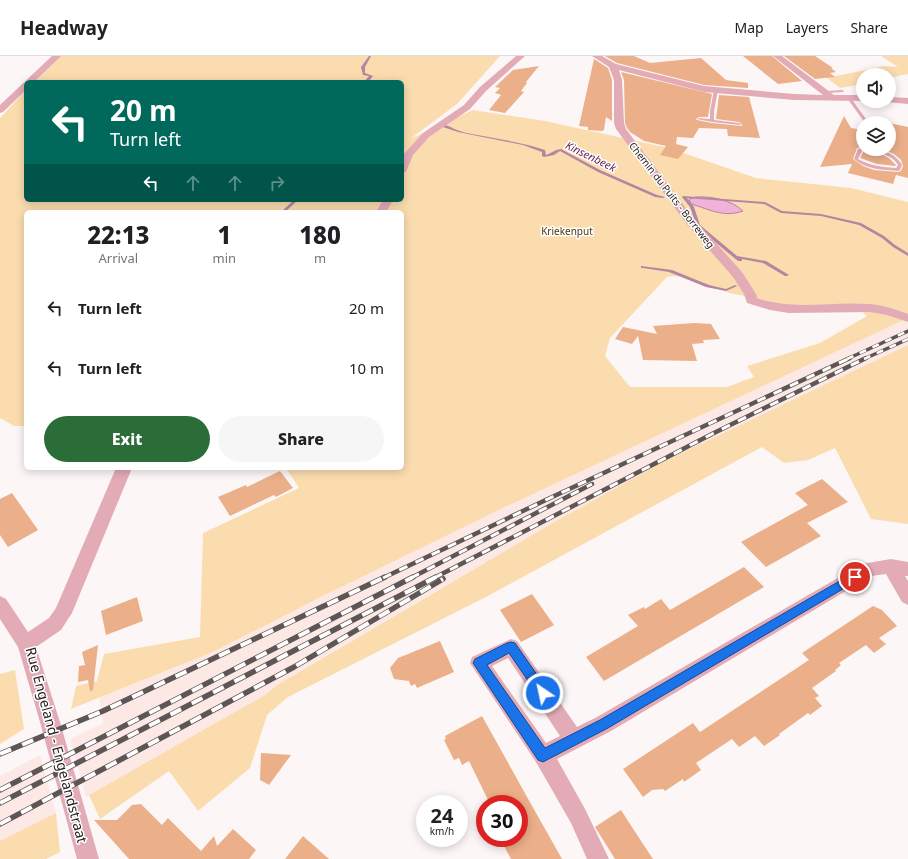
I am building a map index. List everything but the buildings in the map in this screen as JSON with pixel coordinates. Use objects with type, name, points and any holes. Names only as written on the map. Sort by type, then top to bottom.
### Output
[{"type":"street","points":[[31,80],[57,56]]},
{"type":"street","points":[[404,165],[409,154],[426,135],[467,107],[484,89],[521,56]]},
{"type":"street","points":[[596,56],[613,66],[664,80],[716,90],[794,97],[828,94],[856,98]]},
{"type":"street","points":[[777,56],[828,94]]},
{"type":"street","name":"Chemin du Puits - Borreweg","points":[[613,66],[618,80],[619,123],[621,129],[690,221],[738,276],[750,294],[751,300],[772,308],[790,310],[856,308],[877,309],[890,311],[908,318]]},
{"type":"street","points":[[0,110],[24,87]]},
{"type":"street","points":[[896,100],[908,101]]},
{"type":"street","name":"Rue Engeland - Engelandstraat","points":[[88,859],[50,722],[26,644],[55,624],[62,613],[123,470]]},
{"type":"street","points":[[543,756],[604,724],[868,569],[899,568],[908,597]]},
{"type":"street","points":[[0,604],[26,644]]},
{"type":"street","points":[[574,740],[511,647],[479,663],[543,756],[578,816],[598,859]]},
{"type":"lane","points":[[712,121],[712,111],[716,90]]},
{"type":"lane","points":[[828,94],[842,91]]},
{"type":"lane","points":[[849,98],[862,116]]},
{"type":"lane","points":[[699,119],[739,124]]},
{"type":"lane","points":[[857,156],[856,159],[863,163],[898,170],[900,165],[898,161],[891,156]]},
{"type":"shaded area","points":[[696,197],[708,197],[727,201],[743,211],[729,214],[691,204],[689,199]]},
{"type":"shaded area","points":[[908,318],[908,345],[805,395],[438,590],[277,685],[265,695],[86,797],[70,739],[103,723],[99,698],[213,652],[323,596],[501,509]]},
{"type":"shaded area","points":[[40,755],[56,813],[0,841],[0,776]]},
{"type":"green space","name":"Kriekenput","points":[[60,56],[500,56],[457,104],[410,139],[473,110],[545,121],[669,148],[756,178],[851,188],[908,202],[908,318],[501,509],[323,596],[213,652],[71,709],[76,686],[97,681],[104,654],[200,637],[203,533],[299,488],[287,470],[404,470],[404,210],[24,210],[24,426],[14,426],[0,418],[0,118],[24,92],[24,202],[404,202],[404,80],[36,80]],"holes":[[[667,277],[682,277],[730,293],[792,306],[854,304],[867,316],[820,343],[747,366],[754,377],[727,387],[630,387],[605,356],[610,338]]]},
{"type":"green space","points":[[881,56],[908,56],[908,74],[896,77],[896,68],[874,68],[884,66],[898,67]]},
{"type":"green space","points":[[856,72],[856,85],[840,88],[827,78]]},
{"type":"green space","points":[[908,345],[908,524],[871,519],[835,448],[808,460],[784,463],[762,447],[484,598],[288,697],[267,715],[250,768],[198,811],[169,771],[100,819],[89,795],[265,695],[277,685],[558,520],[663,462]]},
{"type":"green space","points":[[15,670],[24,729],[0,744],[0,674]]},
{"type":"green space","points":[[56,813],[60,852],[46,859],[0,859],[0,841]]},
{"type":"waterway","points":[[368,80],[371,76],[364,74],[363,67],[370,56]]},
{"type":"waterway","name":"Kinsenbeek","points":[[444,126],[472,135],[534,147],[544,151],[544,156],[553,154],[560,150],[599,171],[656,196],[663,197]]},
{"type":"waterway","name":"Kinsenbeek","points":[[740,260],[698,226],[692,207],[684,197],[765,203],[781,212],[821,215],[860,224],[883,237],[908,255]]},
{"type":"waterway","points":[[285,210],[294,202]]},
{"type":"waterway","points":[[737,257],[764,262],[787,275]]},
{"type":"waterway","points":[[643,267],[670,271],[708,286],[726,290],[735,286]]},
{"type":"railway","points":[[847,359],[908,331]]},
{"type":"railway","points":[[864,359],[908,339]]},
{"type":"railway","points":[[383,578],[550,498],[850,358]]},
{"type":"railway","points":[[434,578],[712,434],[866,358]]},
{"type":"railway","points":[[411,578],[592,484]]},
{"type":"railway","points":[[0,754],[103,711],[385,577]]},
{"type":"railway","points":[[0,790],[413,577]]},
{"type":"railway","points":[[0,803],[436,577]]},
{"type":"railway","points":[[0,824],[294,667],[443,579]]},
{"type":"route","points":[[543,693],[511,647],[479,663],[543,756],[604,724],[855,577]]}]
